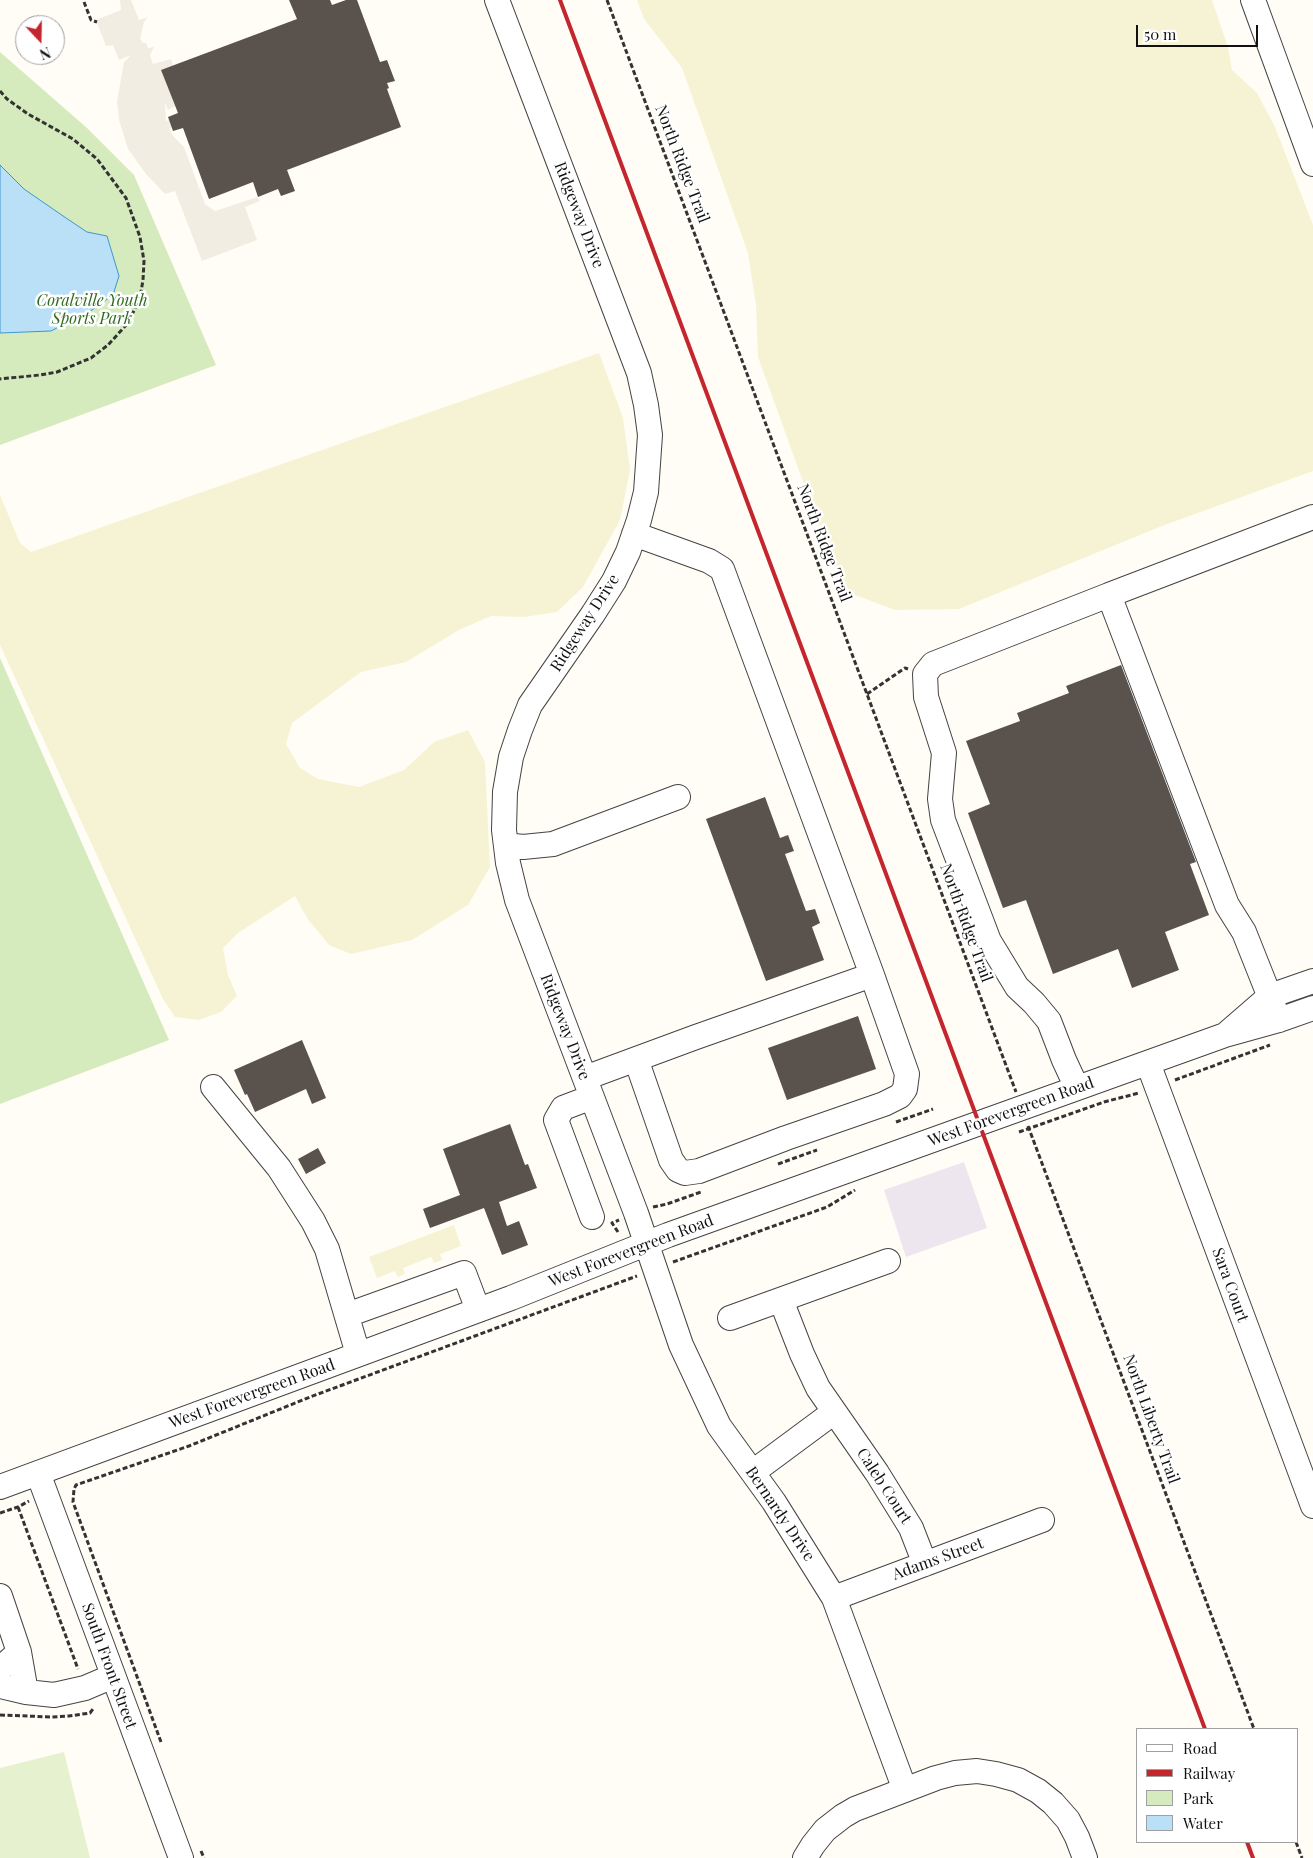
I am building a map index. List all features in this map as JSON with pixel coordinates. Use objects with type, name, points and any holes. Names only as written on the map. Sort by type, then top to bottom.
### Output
[{"type":"street","name":"Ridgeway Drive","points":[[497,0],[639,373],[650,435],[646,492],[634,534],[614,581],[530,705],[511,757],[505,792],[504,830],[508,863],[518,900],[647,1242]]},
{"type":"street","points":[[1253,0],[1305,116],[1313,164]]},
{"type":"street","points":[[1077,1088],[1064,1060],[1050,1021],[1034,1002],[1017,987],[989,941],[943,820],[940,799],[944,753],[926,697],[925,674],[933,664],[952,655],[1313,517]]},
{"type":"street","points":[[634,534],[709,562],[722,569],[907,1074],[905,1089],[900,1096],[884,1104],[699,1171],[685,1173],[678,1170],[671,1160],[636,1059]]},
{"type":"street","points":[[1109,595],[1227,905],[1244,932],[1270,996],[1278,1031]]},
{"type":"street","points":[[506,845],[523,847],[553,844],[678,797]]},
{"type":"street","points":[[592,1217],[556,1120],[563,1108],[588,1087],[636,1059],[872,975]]},
{"type":"street","name":"West Forevergreen Road","points":[[1225,1035],[1270,996],[1313,981]]},
{"type":"street","name":"West Forevergreen Road","points":[[0,1487],[478,1310],[647,1242],[1225,1035],[1278,1031],[1313,1008]]},
{"type":"street","name":"Sara Court","points":[[1148,1063],[1313,1506]]},
{"type":"street","points":[[213,1087],[278,1168],[313,1221],[327,1249],[358,1354]]},
{"type":"street","name":"Bernardy Drive","points":[[647,1242],[681,1345],[719,1426],[774,1502],[834,1598],[905,1790]]},
{"type":"street","points":[[730,1318],[888,1261]]},
{"type":"street","points":[[347,1314],[464,1273],[478,1310]]},
{"type":"street","name":"Caleb Court","points":[[781,1300],[802,1354],[818,1388],[911,1528],[925,1564]]},
{"type":"street","points":[[753,1472],[834,1412]]},
{"type":"street","name":"South Front Street","points":[[38,1473],[113,1676],[190,1853]]},
{"type":"street","name":"Adams Street","points":[[834,1598],[1042,1520]]},
{"type":"street","points":[[0,1596],[19,1652],[26,1692]]},
{"type":"street","points":[[0,1669],[19,1652]]},
{"type":"street","points":[[0,1686],[26,1692],[54,1695],[85,1688],[113,1676]]},
{"type":"street","points":[[805,1858],[825,1830],[855,1809],[955,1773],[977,1771],[1018,1780],[1038,1791],[1053,1803],[1068,1820],[1085,1858]]},
{"type":"path","name":"North Ridge Trail","points":[[607,0],[1017,1095]]},
{"type":"path","points":[[84,2],[91,20],[97,22]]},
{"type":"path","points":[[0,91],[7,99],[21,109],[73,139],[97,158],[118,185],[129,206],[140,237],[144,261],[140,298],[128,323],[108,345],[90,358],[57,372],[0,379]]},
{"type":"path","points":[[867,694],[905,668],[925,674]]},
{"type":"path","points":[[1176,1079],[1278,1031]]},
{"type":"path","points":[[1011,1134],[1104,1102],[1138,1093]]},
{"type":"path","points":[[887,1125],[933,1109]]},
{"type":"path","name":"North Liberty Trail","points":[[1027,1123],[1254,1728]]},
{"type":"path","points":[[777,1164],[823,1148]]},
{"type":"path","points":[[670,1263],[827,1206],[861,1188]]},
{"type":"path","points":[[650,1207],[668,1204],[704,1191]]},
{"type":"path","points":[[618,1232],[612,1223],[620,1220]]},
{"type":"path","points":[[162,1746],[73,1502],[72,1488],[81,1482],[189,1446],[310,1397],[641,1274]]},
{"type":"path","points":[[0,1513],[18,1507],[24,1502]]},
{"type":"path","points":[[18,1507],[78,1669]]},
{"type":"path","points":[[1296,1843],[1302,1858]]},
{"type":"path","points":[[190,1853],[204,1858]]},
{"type":"shaded area","points":[[120,0],[131,0],[139,20],[148,17],[144,22],[140,39],[143,43],[146,43],[148,48],[154,47],[150,55],[153,64],[171,59],[173,66],[161,70],[175,106],[168,110],[165,103],[166,121],[170,120],[172,127],[169,129],[184,147],[205,204],[215,211],[257,197],[260,201],[245,207],[257,240],[202,261],[175,191],[165,194],[146,174],[128,149],[119,120],[117,101],[124,62],[131,55],[119,60],[113,45],[106,46],[96,20],[121,10]]},
{"type":"shaded area","points":[[637,0],[1212,0],[1228,47],[1232,70],[1257,93],[1275,127],[1313,225],[1313,471],[1162,526],[959,609],[895,610],[850,593],[832,562],[758,357],[756,305],[748,253],[682,68],[644,19]]},
{"type":"shaded area","points":[[599,353],[623,418],[630,470],[620,520],[583,587],[557,612],[524,617],[491,616],[459,630],[406,662],[361,672],[292,723],[286,744],[300,768],[318,779],[359,787],[404,770],[434,742],[468,730],[485,762],[490,867],[468,905],[412,940],[351,954],[329,945],[307,918],[295,896],[238,933],[223,948],[228,975],[237,996],[221,1012],[199,1020],[175,1017],[163,999],[0,645],[0,495],[20,543],[31,552]]},
{"type":"shaded area","points":[[964,1162],[987,1228],[906,1257],[884,1190]]},
{"type":"shaded area","points":[[454,1225],[461,1246],[440,1254],[442,1260],[434,1263],[431,1257],[403,1268],[405,1274],[398,1277],[395,1271],[377,1278],[369,1257]]},
{"type":"green space","name":"Coralville Youth Sports Park","points":[[0,52],[87,128],[134,175],[216,365],[0,445]]},
{"type":"green space","points":[[0,658],[169,1040],[0,1104]]},
{"type":"green space","points":[[64,1752],[90,1858],[0,1858],[0,1768]]},
{"type":"water","points":[[0,165],[24,189],[87,232],[107,236],[119,276],[113,295],[92,310],[51,331],[0,333]]},
{"type":"building","points":[[289,0],[330,0],[332,5],[346,0],[357,0],[380,62],[387,60],[395,81],[387,83],[389,88],[387,89],[401,127],[287,170],[295,191],[281,196],[278,189],[258,197],[253,182],[209,199],[183,128],[173,131],[168,117],[178,113],[161,70],[297,19]]},
{"type":"building","points":[[1121,665],[1196,862],[1190,864],[1209,915],[1165,932],[1179,970],[1132,988],[1118,949],[1053,974],[1026,900],[1003,908],[968,813],[990,804],[966,741],[1020,721],[1017,713],[1069,693],[1066,686]]},
{"type":"building","points":[[765,797],[780,838],[788,835],[794,851],[785,854],[806,911],[815,909],[820,923],[812,927],[824,960],[766,981],[706,819]]},
{"type":"building","points":[[858,1016],[876,1069],[787,1100],[768,1048]]},
{"type":"building","points":[[302,1040],[326,1098],[312,1104],[306,1089],[255,1112],[234,1070]]},
{"type":"building","points":[[510,1124],[525,1165],[528,1164],[537,1188],[499,1202],[507,1226],[519,1221],[528,1245],[502,1255],[484,1208],[430,1228],[423,1209],[460,1195],[443,1149]]},
{"type":"building","points":[[318,1148],[326,1163],[306,1174],[298,1159]]},
{"type":"railway","points":[[560,0],[1205,1728]]},
{"type":"railway","points":[[1247,1843],[1253,1858]]}]
